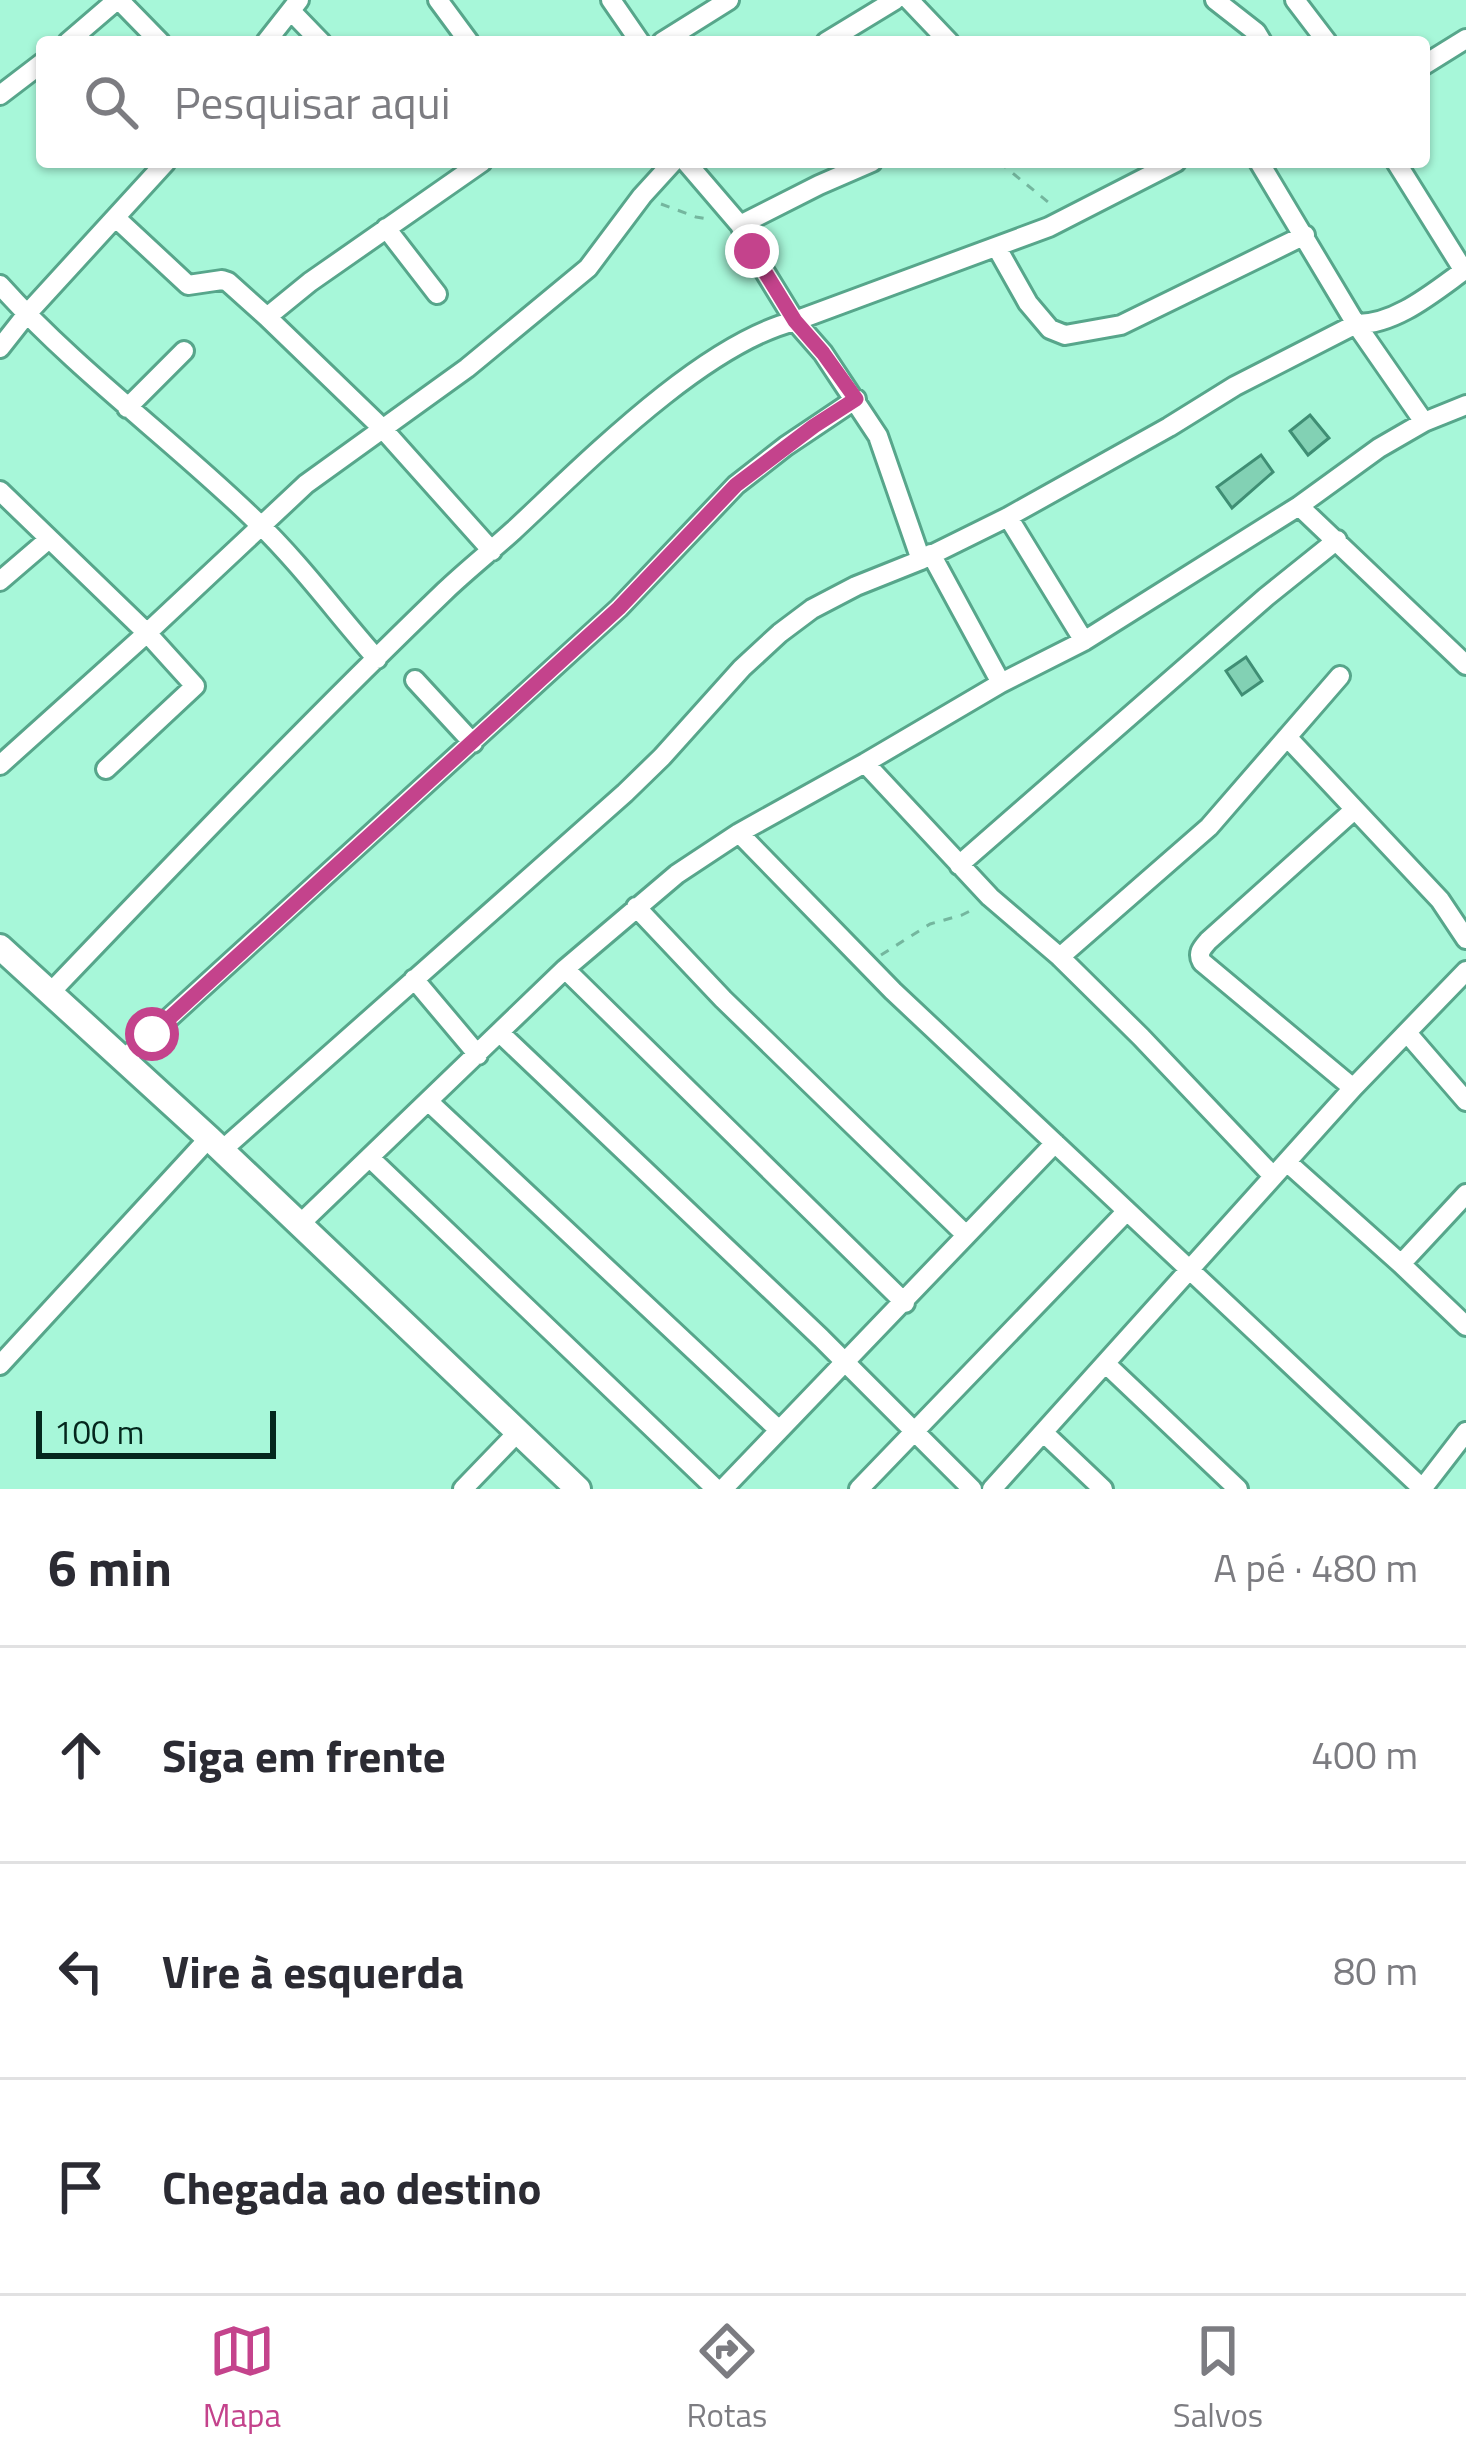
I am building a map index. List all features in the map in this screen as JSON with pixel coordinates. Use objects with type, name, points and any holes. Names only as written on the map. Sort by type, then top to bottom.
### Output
[{"type":"street","points":[[75,36],[118,0],[154,36]]},
{"type":"street","points":[[438,0],[465,36]]},
{"type":"street","points":[[611,0],[636,36]]},
{"type":"street","points":[[672,36],[729,0]]},
{"type":"street","points":[[856,33],[895,0]]},
{"type":"street","points":[[909,0],[943,36]]},
{"type":"street","points":[[1215,0],[1258,36]]},
{"type":"street","points":[[1302,2],[1323,36]]},
{"type":"street","points":[[271,36],[295,6],[317,36]]},
{"type":"street","points":[[1430,61],[1466,39]]},
{"type":"street","points":[[0,95],[36,68]]},
{"type":"street","points":[[0,348],[161,168]]},
{"type":"street","points":[[267,317],[473,168]]},
{"type":"street","points":[[0,765],[325,468],[467,368],[588,268],[668,168]]},
{"type":"street","points":[[691,168],[740,225],[795,321],[856,399],[878,436],[926,557],[1001,683]]},
{"type":"street","points":[[740,225],[858,168]]},
{"type":"street","points":[[50,993],[227,807],[448,589],[678,385],[773,327],[997,248],[1067,219],[1165,168]]},
{"type":"street","points":[[1263,168],[1356,324],[1424,422]]},
{"type":"street","points":[[0,1365],[215,1145],[643,777],[742,668],[812,609],[1008,517],[1234,386],[1356,324],[1385,319],[1465,270],[1400,168]]},
{"type":"street","points":[[116,218],[188,285],[228,282],[382,428],[492,550]]},
{"type":"street","points":[[386,228],[437,294]]},
{"type":"street","points":[[997,248],[1028,304],[1050,329],[1065,335],[1121,325],[1305,236]]},
{"type":"street","points":[[0,285],[26,315],[261,526],[376,659]]},
{"type":"street","points":[[127,408],[184,350]]},
{"type":"street","points":[[123,1060],[619,608],[736,485],[856,399]]},
{"type":"street","points":[[299,1225],[565,969],[676,874],[1001,683],[1084,641],[1299,506],[1379,448],[1466,405]]},
{"type":"street","points":[[0,491],[195,686],[106,769]]},
{"type":"street","points":[[1299,506],[1466,665]]},
{"type":"street","points":[[1008,517],[1084,641]]},
{"type":"street","points":[[0,581],[49,539]]},
{"type":"street","points":[[959,865],[1337,540]]},
{"type":"street","points":[[1060,958],[1209,827],[1340,676]]},
{"type":"street","points":[[415,680],[473,743]]},
{"type":"street","points":[[1287,737],[1440,900],[1466,939]]},
{"type":"street","points":[[865,763],[989,897],[1060,958],[1281,1170],[1401,1264],[1466,1326]]},
{"type":"street","points":[[1353,1088],[1202,962],[1199,951],[1354,810]]},
{"type":"street","points":[[739,833],[869,966],[1422,1489],[1466,1432]]},
{"type":"street","points":[[636,907],[723,999],[966,1235]]},
{"type":"street","points":[[0,947],[578,1489]]},
{"type":"street","points":[[565,969],[904,1303]]},
{"type":"street","points":[[992,1489],[1353,1088],[1466,970]]},
{"type":"street","points":[[413,979],[478,1055]]},
{"type":"street","points":[[500,1033],[845,1361],[972,1489]]},
{"type":"street","points":[[1408,1034],[1466,1101]]},
{"type":"street","points":[[429,1102],[779,1430]]},
{"type":"street","points":[[370,1158],[719,1489],[1055,1143]]},
{"type":"street","points":[[1401,1264],[1466,1194]]},
{"type":"street","points":[[859,1489],[1126,1212]]},
{"type":"street","points":[[1106,1364],[1238,1489]]},
{"type":"street","points":[[463,1489],[518,1432]]},
{"type":"street","points":[[1044,1432],[1103,1489]]},
{"type":"path","points":[[1006,168],[1067,219]]},
{"type":"path","points":[[642,196],[696,218],[740,225]]},
{"type":"path","points":[[869,966],[912,933],[962,915],[989,897]]},
{"type":"building","points":[[1310,415],[1329,438],[1308,455],[1290,431]]},
{"type":"building","points":[[1261,455],[1273,472],[1232,508],[1217,487]]},
{"type":"building","points":[[1246,657],[1262,681],[1242,695],[1226,671]]},
{"type":"route","points":[[152,1034],[619,608],[736,485],[856,399],[795,321],[752,251]]}]
